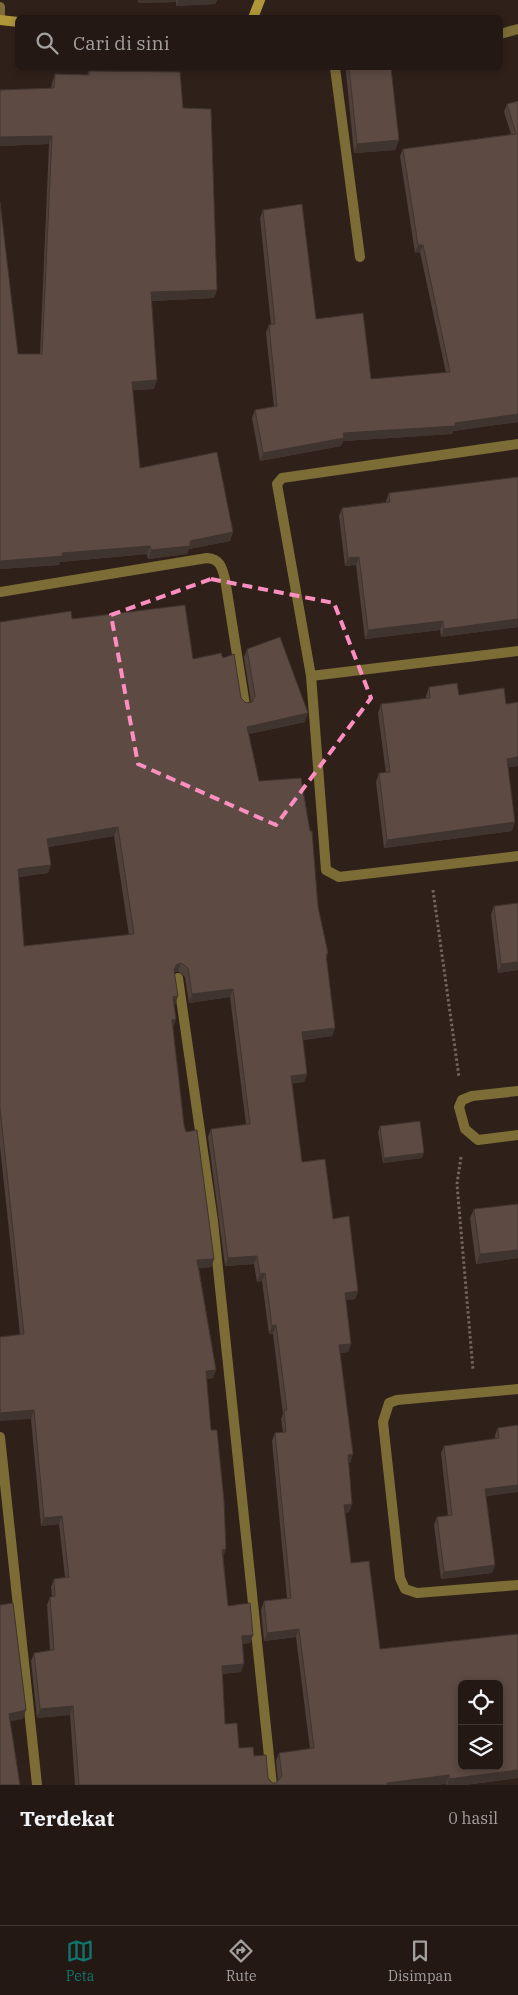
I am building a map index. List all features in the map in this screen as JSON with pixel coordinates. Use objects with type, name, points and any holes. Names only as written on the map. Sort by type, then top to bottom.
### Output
[{"type":"street","points":[[254,15],[260,0]]},
{"type":"street","points":[[0,7],[0,20],[15,22]]},
{"type":"street","points":[[503,33],[518,29]]},
{"type":"street","points":[[335,70],[360,256]]},
{"type":"street","points":[[518,444],[279,479],[278,484],[311,676],[326,870],[339,877],[518,856]]},
{"type":"street","points":[[0,592],[214,558],[221,564],[225,578],[245,705]]},
{"type":"street","points":[[311,676],[518,651]]},
{"type":"street","points":[[178,978],[213,1221],[272,1785]]},
{"type":"street","points":[[518,1092],[472,1096],[462,1100],[459,1107],[465,1129],[478,1140],[518,1135]]},
{"type":"street","points":[[518,1389],[397,1400],[389,1403],[383,1422],[400,1578],[405,1589],[417,1593],[518,1585]]},
{"type":"street","points":[[0,1437],[37,1785]]},
{"type":"path","points":[[430,866],[462,1100]]},
{"type":"path","points":[[465,1129],[457,1184],[476,1393]]},
{"type":"highlighted area","points":[[211,579],[334,603],[371,698],[276,825],[138,764],[111,615]]},
{"type":"building","points":[[349,70],[391,70],[399,140],[357,144]]},
{"type":"building","points":[[89,71],[180,72],[183,108],[211,109],[217,290],[151,292],[157,380],[132,382],[140,468],[217,452],[233,532],[190,541],[190,546],[151,550],[150,546],[62,553],[63,556],[0,561],[0,202],[18,354],[42,354],[52,136],[0,137],[0,90],[54,88],[55,74],[89,75]]},
{"type":"building","points":[[518,101],[518,414],[455,423],[455,426],[343,433],[344,438],[263,453],[255,410],[277,406],[269,325],[275,324],[263,210],[302,204],[316,319],[363,313],[371,379],[450,372],[423,245],[418,245],[403,149],[516,134],[507,104]]},
{"type":"building","points":[[518,477],[518,619],[444,629],[443,621],[368,630],[359,557],[348,558],[342,508],[390,502],[389,493]]},
{"type":"building","points":[[185,605],[193,659],[221,653],[223,658],[234,654],[241,698],[246,703],[252,702],[255,696],[247,649],[280,637],[308,713],[247,727],[259,781],[301,778],[310,831],[312,831],[318,907],[328,953],[326,954],[335,1028],[302,1032],[307,1074],[291,1076],[302,1162],[325,1159],[333,1219],[349,1216],[358,1291],[345,1293],[351,1344],[339,1345],[353,1454],[348,1455],[352,1504],[344,1505],[351,1563],[369,1561],[380,1649],[518,1634],[518,1770],[449,1779],[449,1775],[387,1783],[387,1785],[79,1785],[73,1706],[40,1709],[34,1653],[54,1650],[50,1597],[55,1596],[54,1579],[69,1577],[62,1516],[44,1518],[34,1410],[0,1413],[0,1337],[24,1334],[0,1108],[0,622],[71,611],[72,619]],"holes":[[[118,827],[134,934],[24,946],[18,869],[51,865],[47,839]],[[181,963],[188,968],[192,994],[233,989],[250,1124],[211,1129],[228,1258],[257,1256],[260,1274],[265,1273],[272,1326],[276,1325],[287,1410],[284,1410],[286,1432],[275,1433],[291,1598],[264,1601],[267,1633],[299,1629],[314,1748],[279,1753],[282,1776],[276,1783],[272,1783],[268,1778],[266,1755],[254,1756],[253,1747],[239,1748],[237,1723],[225,1724],[222,1666],[244,1664],[242,1636],[253,1635],[250,1603],[228,1606],[222,1550],[226,1549],[224,1501],[217,1430],[211,1430],[206,1371],[216,1370],[197,1260],[214,1259],[197,1130],[186,1132],[184,1125],[172,1020],[176,1019],[173,997],[178,996],[174,970],[176,965]]]},
{"type":"building","points":[[457,683],[459,695],[504,688],[506,704],[518,702],[518,757],[507,759],[515,822],[387,840],[379,773],[390,772],[381,704],[430,698],[429,687]]},
{"type":"building","points":[[518,903],[518,962],[501,964],[494,906]]},
{"type":"building","points":[[420,1121],[424,1153],[384,1158],[380,1126]]},
{"type":"building","points":[[518,1204],[518,1250],[480,1254],[474,1209]]},
{"type":"building","points":[[518,1425],[518,1485],[485,1489],[495,1565],[444,1572],[437,1517],[452,1515],[444,1446],[499,1438],[498,1428]]},
{"type":"building","points":[[13,1603],[26,1710],[9,1714],[20,1785],[0,1785],[0,1605]]}]
